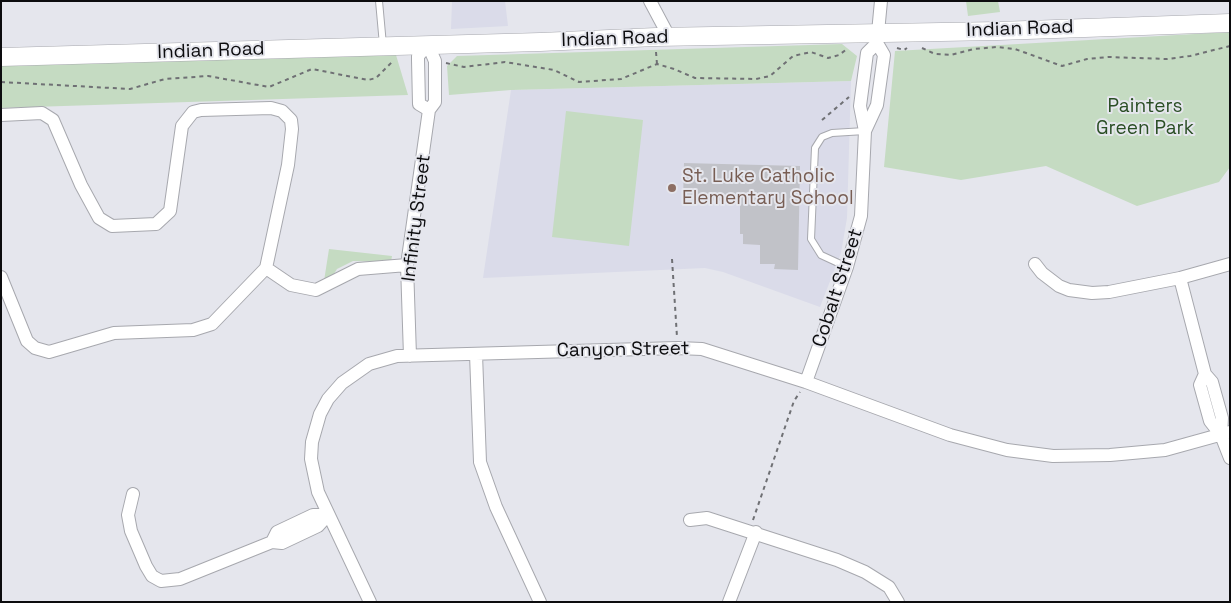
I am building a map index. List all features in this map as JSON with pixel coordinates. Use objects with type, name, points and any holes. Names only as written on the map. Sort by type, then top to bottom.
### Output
[{"type":"street","points":[[650,1],[666,31],[666,37]]},
{"type":"street","points":[[878,37],[881,1]]},
{"type":"street","name":"Indian Road","points":[[1,57],[384,46],[427,55],[666,37],[878,37],[1230,24]]},
{"type":"street","name":"Cobalt Street","points":[[806,382],[847,267],[862,216],[865,131],[860,106],[868,53],[878,37]]},
{"type":"street","points":[[427,55],[419,104],[429,110]]},
{"type":"street","name":"Infinity Street","points":[[410,356],[407,265],[429,110],[435,102],[427,55]]},
{"type":"street","points":[[1,115],[42,114],[54,120],[81,185],[99,218],[112,226],[156,224],[170,211],[182,126],[193,112],[201,110],[271,108],[282,111],[291,120],[292,129],[288,165],[266,268],[212,324],[193,330],[114,333],[49,352],[35,348],[27,341],[1,277]]},
{"type":"street","points":[[1035,264],[1050,281],[1078,292],[1109,292],[1180,278],[1230,264]]},
{"type":"street","points":[[266,268],[292,285],[316,290],[358,270],[407,265]]},
{"type":"street","points":[[1180,278],[1205,374],[1212,382],[1226,433],[1230,458]]},
{"type":"street","name":"Canyon Street","points":[[370,602],[328,515],[313,479],[311,459],[314,430],[328,399],[356,371],[383,359],[410,356],[678,348],[702,349],[806,382],[950,435],[1007,450],[1053,456],[1110,455],[1165,450],[1226,433]]},
{"type":"street","points":[[476,354],[480,462],[496,507],[540,602]]},
{"type":"street","points":[[133,494],[128,515],[131,530],[146,566],[152,576],[161,581],[180,579],[272,542],[282,543],[318,526],[328,515]]},
{"type":"street","points":[[690,520],[706,518],[756,532],[837,560],[865,572],[889,587],[898,602]]},
{"type":"street","points":[[729,602],[756,532]]},
{"type":"lane","points":[[379,1],[384,46]]},
{"type":"lane","points":[[847,267],[821,255],[812,239],[815,148],[822,137],[832,132],[865,131]]},
{"type":"path","points":[[878,37],[904,50],[911,44]]},
{"type":"path","points":[[1,82],[130,89],[188,76],[208,76],[270,87],[312,69],[368,80],[376,78],[398,57],[427,55],[464,67],[505,62],[554,70],[579,82],[621,79],[657,64],[695,78],[756,79],[770,76],[793,56],[811,52],[828,58],[839,55],[853,45]]},
{"type":"path","points":[[919,46],[935,54],[951,55],[974,49],[997,47],[1016,49],[1062,66],[1086,59],[1108,57],[1167,60],[1230,46]]},
{"type":"path","points":[[822,120],[851,95]]},
{"type":"path","points":[[672,260],[678,348]]},
{"type":"path","points":[[756,532],[752,518],[794,401],[806,382]]},
{"type":"shaded area","points":[[452,1],[505,1],[508,26],[451,29]]},
{"type":"shaded area","name":"St. Luke Catholic Elementary School","points":[[851,81],[847,218],[841,253],[820,307],[723,272],[705,268],[483,278],[511,90]]},
{"type":"green space","points":[[966,1],[998,1],[1000,12],[968,16]]},
{"type":"green space","name":"Painters Green Park","points":[[1230,32],[1230,167],[1219,182],[1137,206],[1046,166],[961,180],[884,167],[895,51]]},
{"type":"green space","points":[[842,44],[857,56],[851,81],[511,90],[449,95],[447,66],[457,56]]},
{"type":"green space","points":[[396,55],[408,95],[1,108],[1,66]]},
{"type":"green space","points":[[566,111],[643,120],[629,246],[552,237]]},
{"type":"green space","points":[[329,249],[392,256],[391,262],[353,261],[337,269],[332,277],[324,281]]},
{"type":"building","points":[[684,163],[800,166],[798,270],[774,269],[775,264],[760,264],[760,245],[743,244],[743,234],[740,234],[740,201],[683,200]]},
{"type":"place","name":"St. Luke Catholic Elementary School","points":[[672,188]]}]
